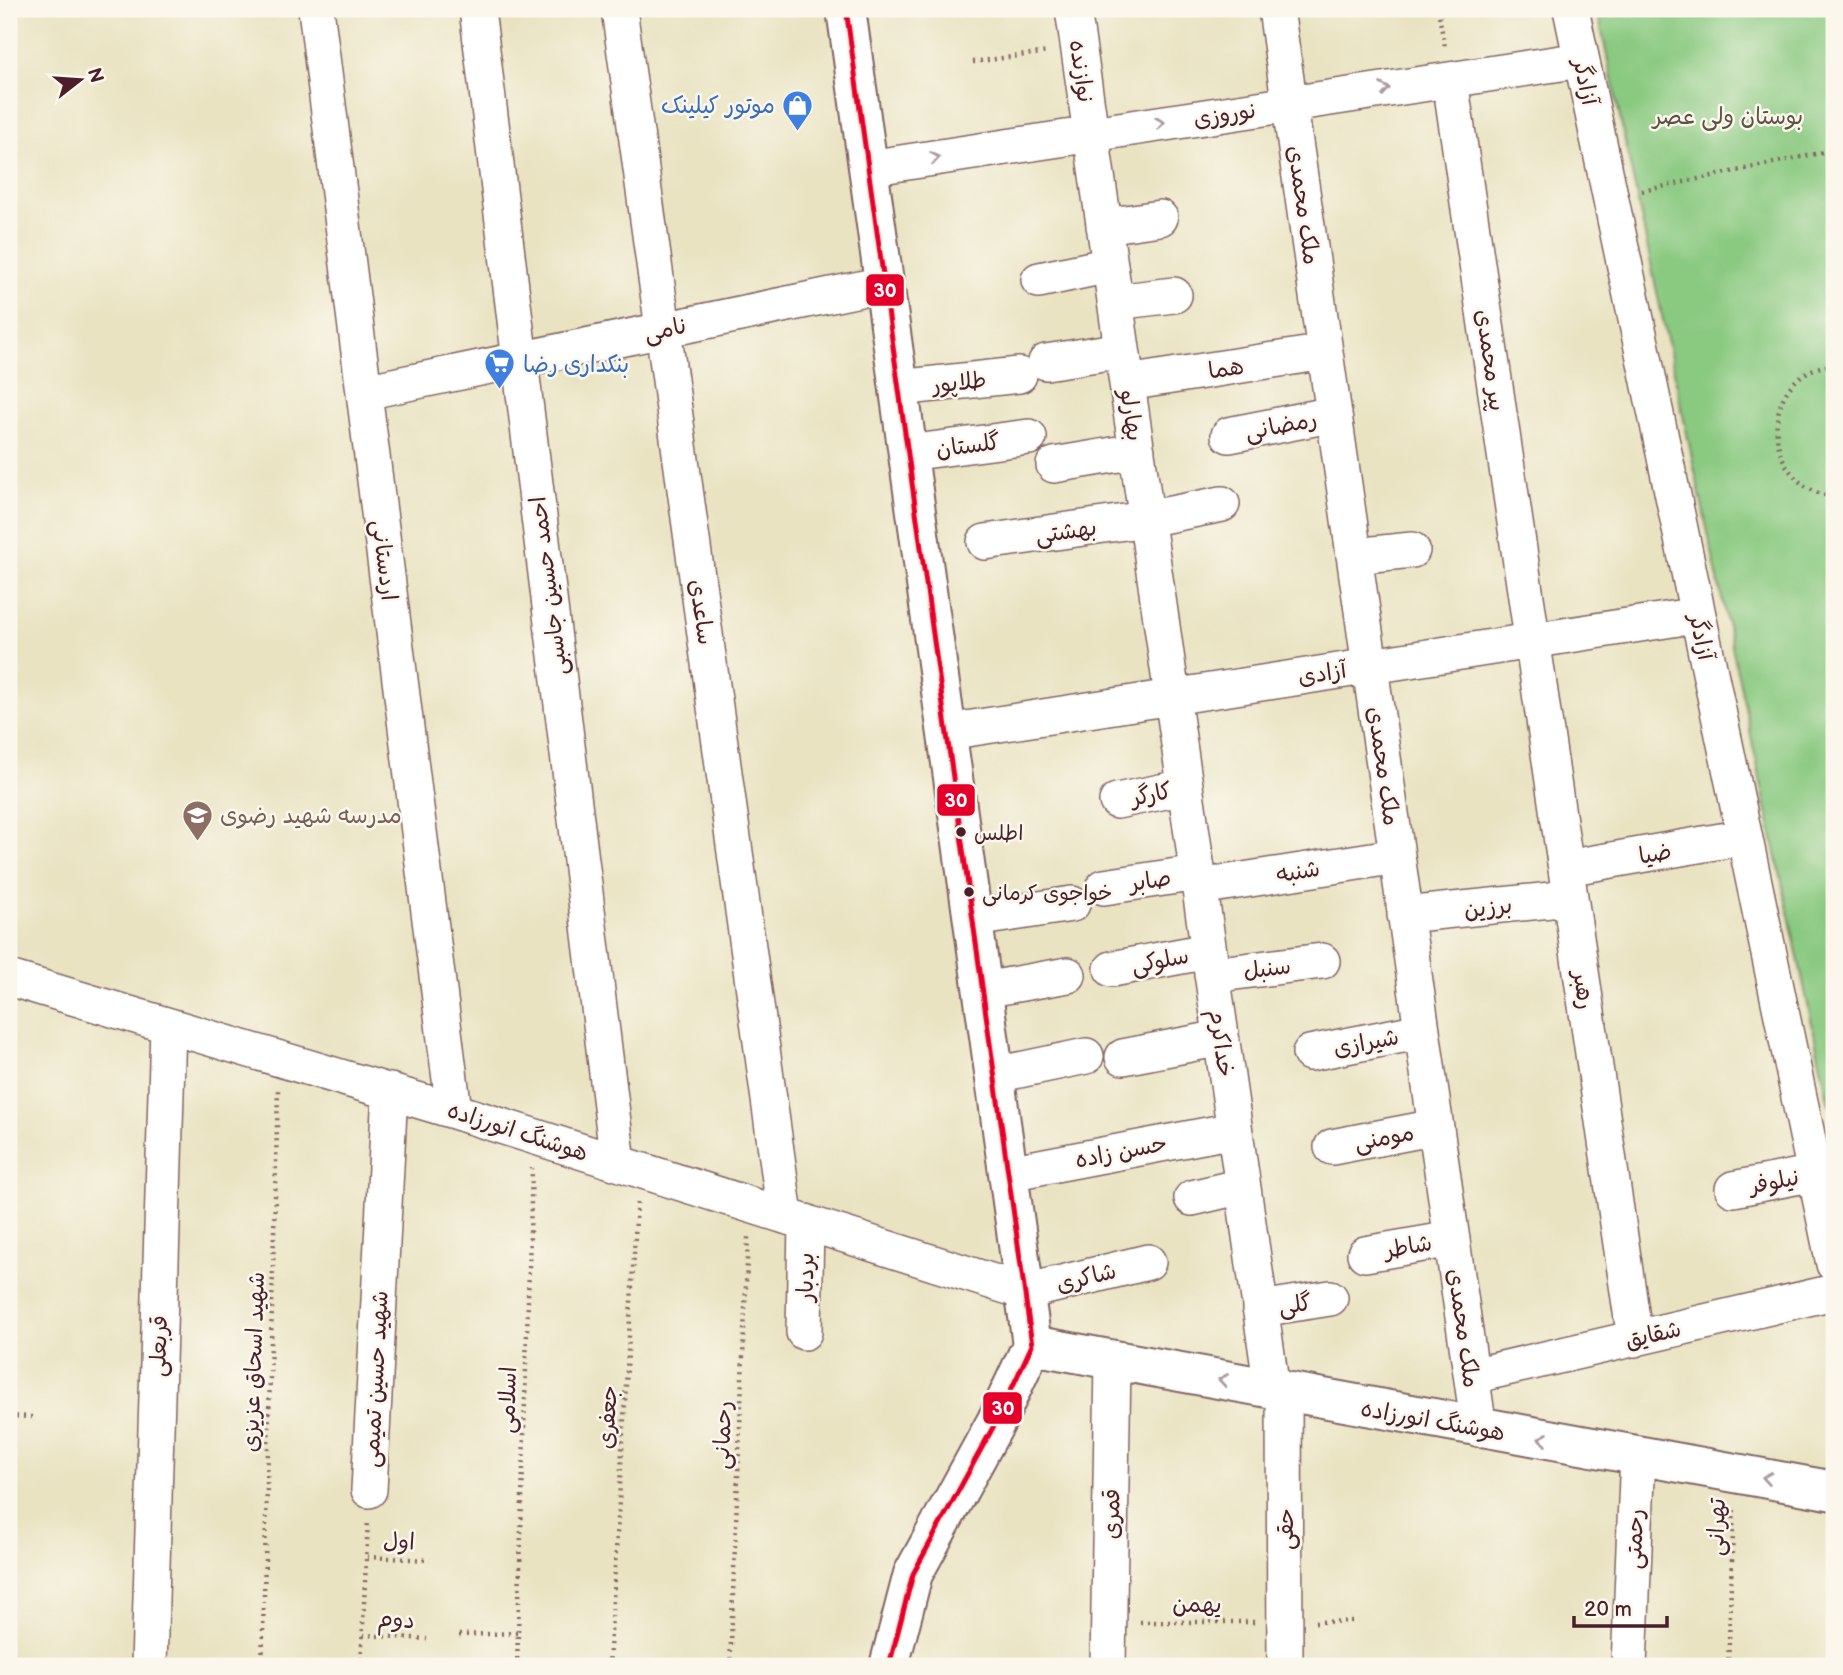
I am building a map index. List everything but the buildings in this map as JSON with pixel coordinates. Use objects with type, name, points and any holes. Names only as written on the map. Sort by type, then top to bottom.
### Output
[{"type":"main road","points":[[846,9],[1032,1345],[997,1420],[913,1574],[889,1666]]},
{"type":"main road","name":"هوشنگ انورزاده","points":[[1032,1345],[1479,1429],[1638,1454],[1834,1490]]},
{"type":"street","name":"اردستانی","points":[[316,9],[454,1111]]},
{"type":"street","name":"احمد حسین جاسبی","points":[[477,9],[520,360],[629,1166]]},
{"type":"street","name":"ساعدی","points":[[620,9],[663,329],[796,1219]]},
{"type":"street","name":"نوازنده","points":[[1073,9],[1091,134]]},
{"type":"street","name":"ملک محمدی","points":[[1276,9],[1479,1429]]},
{"type":"street","name":"آزادگر","points":[[1571,9],[1834,1264]]},
{"type":"street","name":"نوروزی","points":[[868,168],[1581,60]]},
{"type":"street","name":"پیر محمدی","points":[[1450,80],[1532,641]]},
{"type":"street","name":"بهارلو","points":[[1091,134],[1172,697]]},
{"type":"street","points":[[1104,226],[1160,218]]},
{"type":"street","points":[[1040,280],[1110,265]]},
{"type":"street","name":"نامی","points":[[364,392],[884,284]]},
{"type":"street","points":[[1115,302],[1174,295]]},
{"type":"street","name":"هما","points":[[1033,369],[1125,367],[1325,352]]},
{"type":"street","name":"طلاپور","points":[[898,388],[1033,369]]},
{"type":"street","name":"رمضانی","points":[[1229,435],[1334,414]]},
{"type":"street","name":"گلستان","points":[[908,453],[1029,438]]},
{"type":"street","points":[[1054,465],[1137,451]]},
{"type":"street","name":"بهشتی","points":[[985,542],[1146,519],[1222,504]]},
{"type":"street","points":[[1354,556],[1412,550]]},
{"type":"street","name":"آزادی","points":[[947,732],[1698,615]]},
{"type":"street","name":"رهبر","points":[[1532,641],[1635,1339]]},
{"type":"street","name":"خداکرم","points":[[1172,697],[1260,1308],[1278,1391]]},
{"type":"street","name":"کارگر","points":[[1117,801],[1185,787]]},
{"type":"street","name":"ضیا","points":[[1568,883],[1744,837]]},
{"type":"street","name":"شنبه","points":[[1198,880],[1397,856]]},
{"type":"street","name":"صابر","points":[[1104,887],[1198,880]]},
{"type":"street","name":"برزین","points":[[1405,915],[1568,883]]},
{"type":"street","points":[[973,919],[1072,904]]},
{"type":"street","name":"سنبل","points":[[1210,963],[1322,961]]},
{"type":"street","name":"سلوکی","points":[[1112,969],[1210,963]]},
{"type":"street","points":[[982,990],[1068,975]]},
{"type":"street","name":"هوشنگ انورزاده","points":[[9,978],[390,1091],[1025,1292]]},
{"type":"street","name":"قربعلی","points":[[149,1666],[168,1026]]},
{"type":"street","name":"شیرازی","points":[[1310,1053],[1422,1031]]},
{"type":"street","points":[[1123,1057],[1221,1038]]},
{"type":"street","points":[[995,1075],[1086,1056]]},
{"type":"street","name":"شهید حسین تمیمی","points":[[369,1490],[390,1091]]},
{"type":"street","name":"مومنی","points":[[1332,1147],[1436,1127]]},
{"type":"street","name":"حسن زاده","points":[[1008,1173],[1234,1130]]},
{"type":"street","name":"نیلوفر","points":[[1733,1189],[1815,1173]]},
{"type":"street","points":[[1192,1198],[1242,1186]]},
{"type":"street","name":"بردبار","points":[[796,1219],[804,1332]]},
{"type":"street","name":"شاطر","points":[[1365,1254],[1452,1239]]},
{"type":"street","name":"شاکری","points":[[1025,1292],[1148,1262]]},
{"type":"street","name":"شقایق","points":[[1472,1376],[1834,1293]]},
{"type":"street","name":"گلی","points":[[1260,1308],[1330,1298]]},
{"type":"street","name":"قمری","points":[[1108,1666],[1113,1361]]},
{"type":"street","name":"حقی","points":[[1278,1391],[1285,1666]]},
{"type":"street","name":"رحمتی","points":[[1629,1666],[1638,1454]]},
{"type":"path","points":[[1438,9],[1450,80]]},
{"type":"path","points":[[973,62],[1079,48]]},
{"type":"path","points":[[1610,198],[1834,150]]},
{"type":"path","points":[[1834,365],[1808,373],[1791,387],[1780,406],[1775,428],[1778,450],[1787,470],[1803,486],[1834,497]]},
{"type":"path","name":"شهید اسحاق عزیزی","points":[[262,1666],[279,1059]]},
{"type":"path","name":"اسلامی","points":[[517,1666],[533,1136]]},
{"type":"path","name":"جعفری","points":[[608,1666],[629,1166]]},
{"type":"path","name":"رحمانی","points":[[730,1666],[750,1204]]},
{"type":"path","points":[[9,1416],[33,1417]]},
{"type":"path","name":"تهرانی","points":[[1728,1666],[1735,1473]]},
{"type":"path","name":"شهید حسین تمیمی","points":[[361,1666],[369,1490]]},
{"type":"path","name":"اول","points":[[367,1557],[430,1560]]},
{"type":"path","name":"یهمن","points":[[1109,1622],[1285,1622]]},
{"type":"path","points":[[459,1635],[518,1633]]},
{"type":"path","name":"دوم","points":[[363,1635],[427,1639]]},
{"type":"green space","name":"بوستان ولی عصر","points":[[1597,9],[1834,9],[1834,1103],[1829,1104]]},
{"type":"transit line","name":"30","points":[[846,9],[1032,1345],[997,1420],[913,1574],[889,1666]]},
{"type":"place","name":"موتور کیلینک","points":[[798,132]]},
{"type":"place","name":"بنکداری رضا","points":[[500,391]]},
{"type":"place","name":"اطلس","points":[[961,832]]},
{"type":"place","name":"مدرسه شهید رضوی","points":[[197,842]]},
{"type":"place","name":"خواجوی کرمانی","points":[[969,892]]}]
